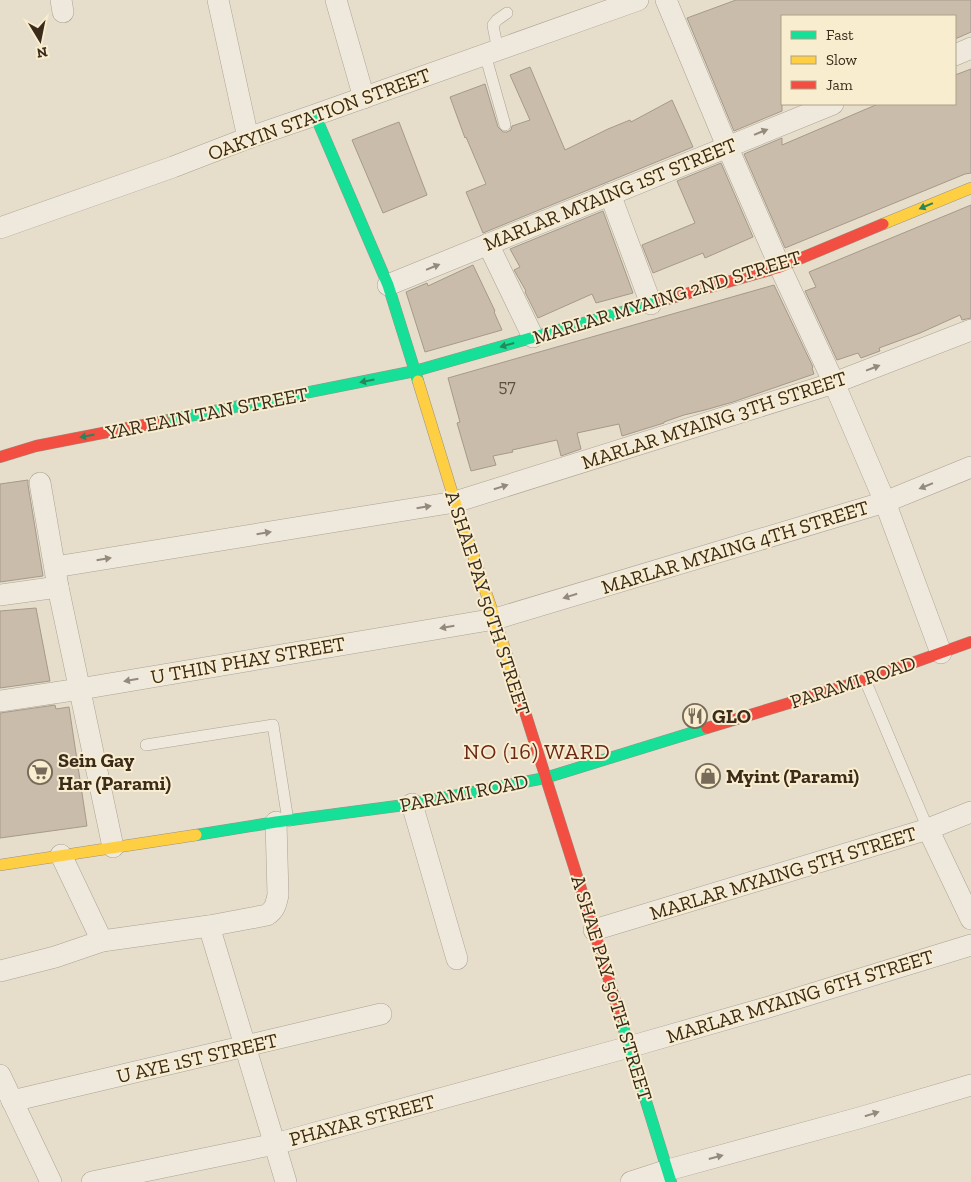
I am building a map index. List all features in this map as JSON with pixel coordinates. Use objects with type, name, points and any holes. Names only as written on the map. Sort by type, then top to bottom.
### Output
[{"type":"street","points":[[218,0],[248,138]]},
{"type":"street","points":[[336,0],[364,98]]},
{"type":"street","name":"OAKYIN STATION STREET","points":[[0,228],[492,52],[588,9],[638,0]]},
{"type":"street","points":[[666,0],[727,146],[834,383],[885,502],[940,653]]},
{"type":"street","points":[[956,55],[971,48]]},
{"type":"street","name":"MARLAR MYAING 1ST STREET","points":[[388,286],[830,105]]},
{"type":"street","name":"A SHAE PAY 50TH STREET","points":[[315,115],[388,286],[455,502],[495,619],[594,930],[670,1176]]},
{"type":"street","name":"MARLAR MYAING 2ND STREET","points":[[415,372],[780,267],[971,188]]},
{"type":"street","points":[[610,194],[651,304]]},
{"type":"street","points":[[488,244],[533,338]]},
{"type":"street","name":"MARLAR MYAING 3TH STREET","points":[[0,596],[57,577],[455,502],[834,383],[971,330]]},
{"type":"street","name":"YAR EAIN TAN STREET","points":[[0,458],[36,446],[415,372]]},
{"type":"street","name":"MARLAR MYAING 4TH STREET","points":[[495,619],[885,502],[971,468]]},
{"type":"street","points":[[40,483],[57,577],[113,847]]},
{"type":"street","name":"U THIN PHAY STREET","points":[[0,701],[495,619]]},
{"type":"street","name":"PARAMI ROAD","points":[[0,865],[412,804],[545,778],[865,680],[971,642]]},
{"type":"street","points":[[412,804],[457,959]]},
{"type":"street","name":"MARLAR MYAING 5TH STREET","points":[[594,930],[928,829],[971,812]]},
{"type":"street","points":[[0,971],[55,957],[102,941],[209,926],[267,915],[275,907],[278,895],[282,822]]},
{"type":"street","points":[[928,829],[971,919]]},
{"type":"street","points":[[61,855],[102,941]]},
{"type":"street","points":[[209,926],[286,1182]]},
{"type":"street","name":"MARLAR MYAING 6TH STREET","points":[[629,1047],[971,946]]},
{"type":"street","name":"U AYE 1ST STREET","points":[[12,1101],[381,1014]]},
{"type":"street","name":"PHAYAR STREET","points":[[92,1182],[275,1144],[629,1047]]},
{"type":"street","points":[[0,1075],[51,1182]]},
{"type":"street","points":[[631,1182],[670,1176],[971,1085]]},
{"type":"lane","points":[[505,125],[492,52],[493,25],[507,13]]},
{"type":"lane","points":[[865,680],[928,829]]},
{"type":"lane","points":[[146,745],[273,724],[282,822]]},
{"type":"building","points":[[736,0],[971,0],[971,32],[956,39],[956,15],[781,15],[782,111],[734,131],[687,18]]},
{"type":"building","points":[[530,67],[565,150],[608,129],[630,120],[631,122],[672,100],[693,147],[483,233],[466,192],[486,184],[465,138],[450,97],[485,84],[498,127],[503,132],[507,132],[511,130],[512,126],[530,120],[510,75]]},
{"type":"building","points":[[971,69],[971,173],[785,248],[744,154],[782,138],[782,145],[876,105],[956,105],[956,75]]},
{"type":"building","points":[[399,122],[427,195],[383,213],[352,140]]},
{"type":"building","points":[[721,163],[753,237],[705,258],[703,253],[653,273],[642,245],[695,223],[677,181]]},
{"type":"building","points":[[971,205],[971,318],[962,320],[960,315],[920,333],[879,348],[880,351],[861,358],[858,353],[837,360],[805,291],[816,287],[809,272]]},
{"type":"building","points":[[603,211],[633,293],[596,303],[592,294],[538,318],[514,270],[520,267],[510,249]]},
{"type":"building","points":[[473,265],[502,330],[425,352],[406,292],[427,283],[428,286]]},
{"type":"building","points":[[774,285],[813,367],[814,374],[733,402],[684,415],[622,436],[619,424],[577,433],[581,449],[561,456],[557,440],[493,456],[496,465],[471,471],[457,423],[460,422],[448,378]]},
{"type":"building","points":[[28,480],[43,576],[0,582],[0,484]]},
{"type":"building","points":[[36,608],[50,681],[0,688],[0,611]]},
{"type":"building","name":"Sein Gay Har (Parami)","points":[[55,705],[56,709],[69,707],[87,826],[0,838],[0,713]]},
{"type":"traffic: fast","points":[[315,115],[388,285],[418,381]]},
{"type":"traffic: fast","points":[[164,421],[415,371],[661,301]]},
{"type":"traffic: fast","points":[[196,835],[276,822],[412,804],[545,778],[707,728]]},
{"type":"traffic: fast","points":[[620,1017],[671,1182]]},
{"type":"traffic: slow","points":[[883,224],[971,188]]},
{"type":"traffic: slow","points":[[418,381],[455,502],[519,693]]},
{"type":"traffic: slow","points":[[0,865],[196,835]]},
{"type":"traffic: jam","points":[[661,301],[780,267],[883,224]]},
{"type":"traffic: jam","points":[[0,457],[36,446],[164,421]]},
{"type":"traffic: jam","points":[[707,728],[865,680],[971,642]]},
{"type":"traffic: jam","points":[[519,693],[620,1017]]},
{"type":"place","name":"GLO","points":[[695,716]]},
{"type":"place","name":"Sein Gay Har (Parami)","points":[[40,772]]},
{"type":"place","name":"Myint (Parami)","points":[[708,776]]},
{"type":"district","name":"NO (16) WARD","points":[[537,751]]}]
